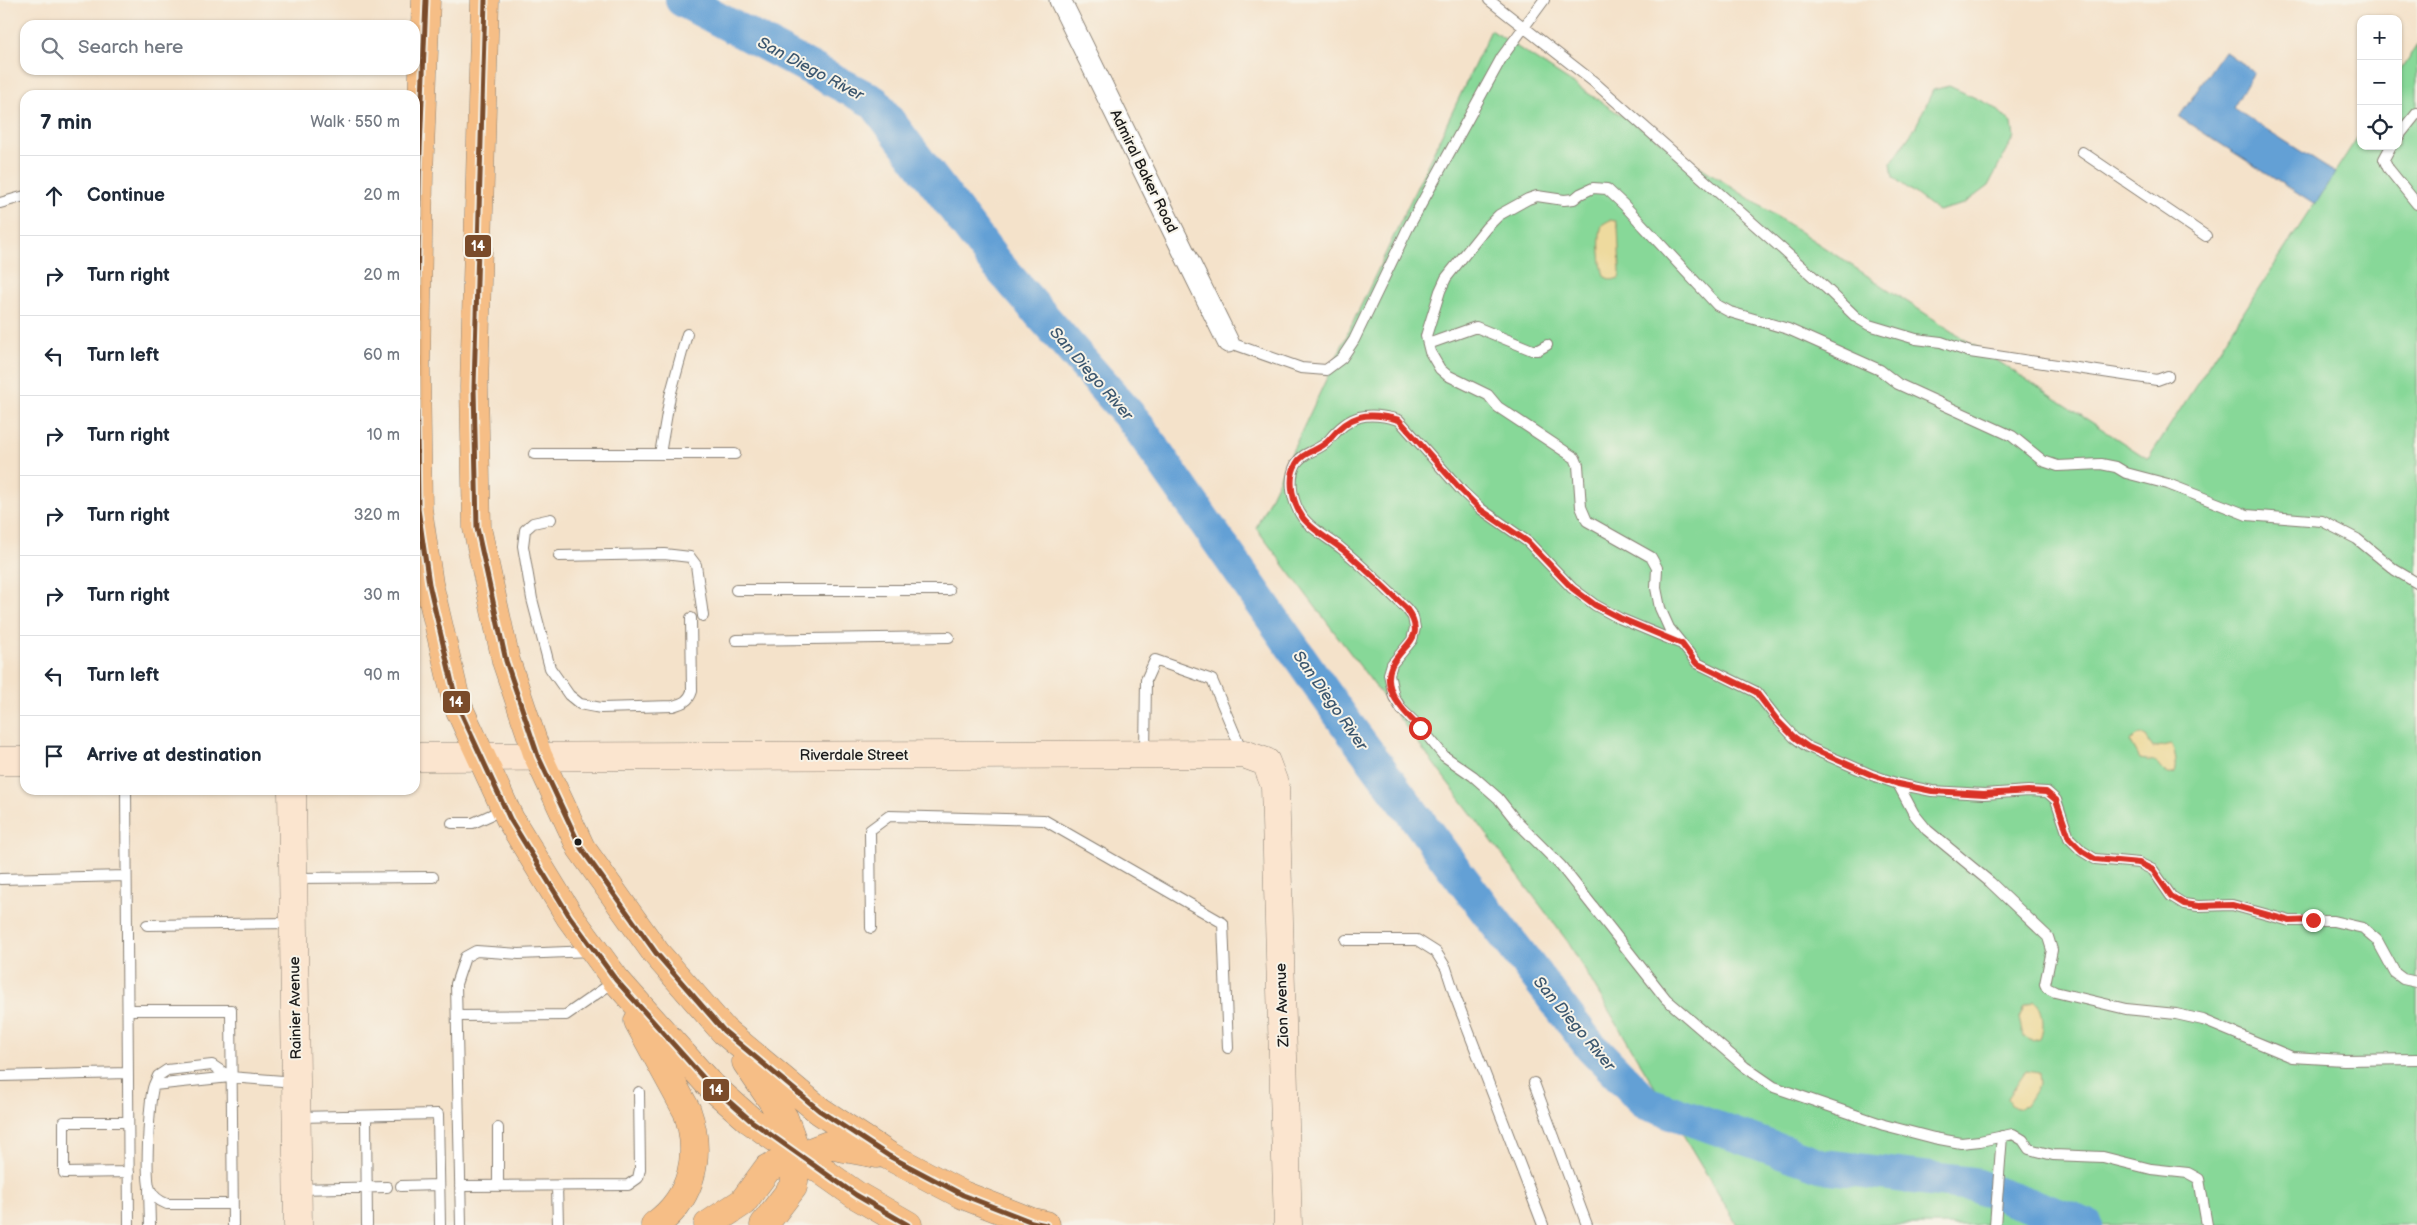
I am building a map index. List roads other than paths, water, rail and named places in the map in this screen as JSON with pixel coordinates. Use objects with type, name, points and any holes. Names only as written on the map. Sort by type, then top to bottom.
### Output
[{"type":"main road","points":[[420,149],[426,0]]},
{"type":"main road","points":[[485,0],[478,187],[474,387],[477,528],[506,661],[538,756],[581,848],[656,953],[724,1032],[784,1118],[798,1156],[793,1187],[764,1225]]},
{"type":"main road","points":[[420,547],[457,704],[505,808],[570,918],[616,980],[708,1083],[750,1120],[798,1156],[856,1195],[908,1225]]},
{"type":"main road","points":[[616,980],[681,1099],[692,1126],[695,1155],[687,1186],[665,1218],[655,1225]]},
{"type":"main road","points":[[724,1032],[820,1111],[889,1156],[963,1195],[1032,1222],[1046,1225]]},
{"type":"main road","points":[[708,1225],[743,1202],[768,1168],[798,1156],[828,1145],[889,1156]]},
{"type":"street","name":"Admiral Baker Road","points":[[1060,0],[1228,342]]},
{"type":"street","name":"Riverdale Street","points":[[420,757],[1244,754],[1266,762],[1275,786]]},
{"type":"street","points":[[0,761],[20,761]]},
{"type":"street","name":"Zion Avenue","points":[[1275,786],[1288,1225]]},
{"type":"street","name":"Rainier Avenue","points":[[292,795],[298,1225]]},
{"type":"lane","points":[[1488,0],[1594,82],[1826,288],[1856,317],[1869,324],[1916,339],[1941,342],[1970,352],[2157,380],[2168,376]]},
{"type":"lane","points":[[1228,342],[1301,368],[1326,370],[1342,358],[1354,340],[1408,228],[1497,66],[1544,0]]},
{"type":"lane","points":[[2402,132],[2417,113]]},
{"type":"lane","points":[[2389,150],[2384,159],[2388,168],[2417,204]]},
{"type":"lane","points":[[2082,152],[2206,236]]},
{"type":"lane","points":[[2417,582],[2394,570],[2357,539],[2322,521],[2247,516],[2168,484],[2126,473],[2116,467],[2101,464],[2058,466],[2043,461],[2012,436],[1898,384],[1880,370],[1788,329],[1730,312],[1717,305],[1631,211],[1607,189],[1593,188],[1574,199],[1564,200],[1537,196],[1499,215],[1486,228],[1446,278],[1426,336],[1436,363],[1447,375],[1488,395],[1498,407],[1575,458],[1578,465],[1581,507],[1587,521],[1651,557],[1657,568],[1656,588],[1660,608],[1669,628],[1696,663],[1756,692],[1778,721],[1794,737],[1808,747],[1898,784],[1932,791],[1957,794],[2046,792],[2056,800],[2069,838],[2082,851],[2095,859],[2139,863],[2153,870],[2171,896],[2184,904],[2198,906],[2232,905],[2290,921],[2333,921],[2363,928],[2377,940],[2395,973],[2403,978],[2417,982]]},
{"type":"lane","points":[[0,203],[20,197]]},
{"type":"lane","points":[[1428,344],[1476,327],[1532,350],[1538,350],[1547,345]]},
{"type":"lane","points":[[660,454],[670,396],[687,334]]},
{"type":"lane","points":[[1682,644],[1620,618],[1595,605],[1572,588],[1528,542],[1481,510],[1399,420],[1386,416],[1364,415],[1350,419],[1323,448],[1303,456],[1296,464],[1292,482],[1293,497],[1304,520],[1344,550],[1406,608],[1413,618],[1415,628],[1412,640],[1392,664],[1389,674],[1394,697],[1402,710],[1444,756],[1473,776],[1498,798],[1517,822],[1561,866],[1666,999],[1745,1067],[1774,1086],[1884,1125],[1934,1138],[1961,1143],[2013,1134],[2023,1140],[2029,1149],[2053,1155],[2103,1157],[2151,1169],[2194,1175],[2199,1179],[2202,1190],[2207,1225]]},
{"type":"lane","points":[[534,454],[735,454]]},
{"type":"lane","points":[[552,519],[533,523],[525,530],[523,546],[532,599],[550,668],[569,694],[580,704],[601,708],[673,706],[683,703],[690,697],[692,690],[691,618]]},
{"type":"lane","points":[[559,556],[664,554],[690,557],[696,564],[703,616]]},
{"type":"lane","points":[[736,590],[949,590]]},
{"type":"lane","points":[[736,640],[949,637]]},
{"type":"lane","points":[[1145,754],[1146,680],[1155,660],[1212,680],[1244,754]]},
{"type":"lane","points":[[1898,784],[1914,814],[1927,830],[1990,882],[2048,937],[2052,950],[2045,984],[2047,988],[2055,992],[2126,1009],[2176,1014],[2203,1020],[2292,1057],[2344,1060],[2417,1059]]},
{"type":"lane","points":[[126,795],[130,1225]]},
{"type":"lane","points":[[452,822],[473,823],[505,808]]},
{"type":"lane","points":[[871,928],[870,830],[889,816],[1044,820],[1223,923],[1228,1048]]},
{"type":"lane","points":[[0,878],[126,876]]},
{"type":"lane","points":[[294,878],[432,877]]},
{"type":"lane","points":[[147,925],[294,923]]},
{"type":"lane","points":[[1346,940],[1417,940],[1436,952],[1446,968],[1455,996],[1544,1225]]},
{"type":"lane","points":[[460,1225],[456,984],[465,957],[476,952],[519,954],[595,951]]},
{"type":"lane","points":[[457,1016],[566,1015],[616,980]]},
{"type":"lane","points":[[128,1010],[231,1010],[230,1077],[233,1225]]},
{"type":"lane","points":[[0,1076],[128,1073]]},
{"type":"lane","points":[[150,1225],[149,1104],[154,1085],[230,1077],[296,1082]]},
{"type":"lane","points":[[1534,1083],[1588,1225]]},
{"type":"lane","points":[[460,1186],[628,1185],[638,1178],[640,1169],[639,1092]]},
{"type":"lane","points":[[297,1117],[438,1114],[440,1225]]},
{"type":"lane","points":[[366,1116],[367,1225]]},
{"type":"lane","points":[[128,1122],[64,1122],[64,1173],[129,1172]]},
{"type":"lane","points":[[498,1128],[498,1186]]},
{"type":"lane","points":[[1995,1225],[2002,1136]]},
{"type":"lane","points":[[401,1186],[440,1185]]},
{"type":"lane","points":[[557,1186],[558,1225]]},
{"type":"lane","points":[[298,1189],[387,1187]]},
{"type":"lane","points":[[149,1188],[158,1201],[167,1204],[232,1204]]},
{"type":"water","points":[[2224,51],[2254,72],[2233,108],[2335,173],[2315,205],[2179,117]]},
{"type":"waterway","name":"San Diego River","points":[[682,0],[874,102],[995,262],[1135,422],[1345,722],[1452,866],[1588,1043],[1646,1103],[1823,1166],[1972,1184],[2086,1225]]}]
